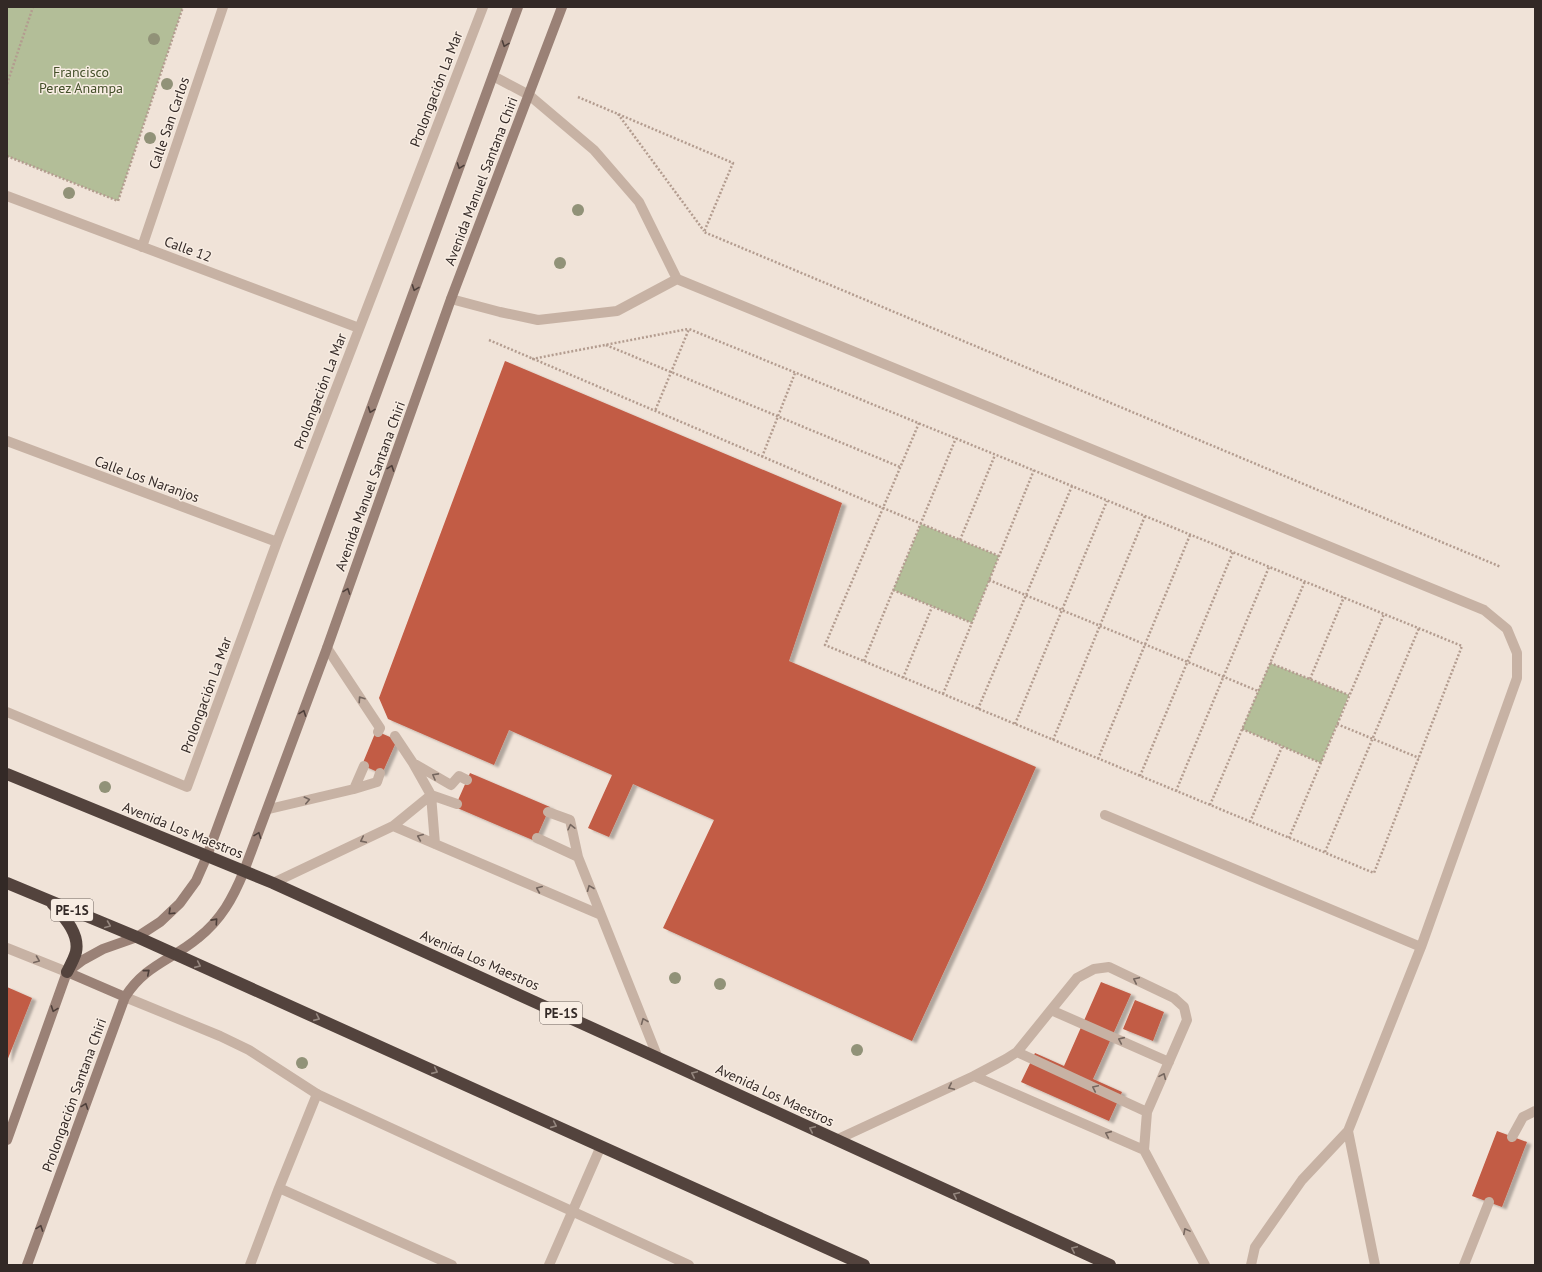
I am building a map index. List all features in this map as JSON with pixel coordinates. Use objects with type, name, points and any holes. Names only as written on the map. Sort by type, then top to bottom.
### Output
[{"type":"highway","name":"Avenida Los Maestros","points":[[7,774],[273,883],[1110,1265]]},
{"type":"highway","name":"PE-1S","points":[[7,883],[137,937],[864,1265]]},
{"type":"highway","points":[[50,901],[65,918],[76,938],[76,951],[68,972]]},
{"type":"street","name":"Calle San Carlos","points":[[142,247],[223,7]]},
{"type":"street","name":"Prolongación La Mar","points":[[7,712],[187,787],[359,328],[483,7]]},
{"type":"street","name":"Avenida Manuel Santana Chiri","points":[[137,937],[160,922],[180,903],[196,881],[207,856],[518,7]]},
{"type":"street","name":"Avenida Manuel Santana Chiri","points":[[174,954],[198,939],[218,919],[233,897],[244,872],[269,809],[451,299],[562,7]]},
{"type":"street","points":[[493,76],[529,95],[594,150],[639,202],[677,279],[1484,610],[1507,629],[1517,653],[1517,678],[1420,947],[1348,1131],[1302,1180],[1255,1247],[1250,1265]]},
{"type":"street","name":"Calle 12","points":[[7,196],[359,328]]},
{"type":"street","points":[[451,299],[538,320],[617,311],[677,279]]},
{"type":"street","name":"Calle Los Naranjos","points":[[7,441],[278,542]]},
{"type":"street","points":[[327,648],[379,730],[395,737],[413,763],[431,795],[435,844]]},
{"type":"street","points":[[413,763],[451,785]]},
{"type":"street","points":[[354,789],[364,766]]},
{"type":"street","points":[[269,809],[354,789],[377,782],[380,773]]},
{"type":"street","points":[[273,883],[393,826],[431,795],[451,785],[459,776],[467,780]]},
{"type":"street","points":[[431,795],[457,804]]},
{"type":"street","points":[[548,812],[570,820],[578,857],[658,1058]]},
{"type":"street","points":[[1105,815],[1420,947]]},
{"type":"street","points":[[393,826],[601,915]]},
{"type":"street","points":[[537,838],[578,857]]},
{"type":"street","points":[[7,1140],[68,972],[83,960],[103,949],[137,937]]},
{"type":"street","points":[[7,948],[220,1036],[249,1050],[317,1094],[689,1265]]},
{"type":"street","name":"Prolongación Santana Chiri","points":[[27,1265],[125,997],[133,984],[157,964],[174,954]]},
{"type":"street","points":[[836,1140],[974,1076],[1006,1059],[1017,1052],[1076,978],[1094,969],[1109,967],[1174,998],[1184,1007],[1187,1020],[1147,1112],[1144,1150],[1205,1265]]},
{"type":"street","points":[[1051,1010],[1169,1062]]},
{"type":"street","points":[[1017,1052],[1147,1112]]},
{"type":"street","points":[[974,1076],[1144,1150]]},
{"type":"street","points":[[250,1265],[317,1094]]},
{"type":"street","points":[[1512,1137],[1523,1117],[1535,1112]]},
{"type":"street","points":[[1348,1131],[1375,1265]]},
{"type":"street","points":[[549,1265],[602,1146]]},
{"type":"street","points":[[279,1188],[452,1265]]},
{"type":"street","points":[[1464,1265],[1489,1202]]},
{"type":"path","points":[[7,84],[33,7]]},
{"type":"path","points":[[7,156],[118,201],[183,7]]},
{"type":"path","points":[[578,97],[732,163],[704,232]]},
{"type":"path","points":[[618,114],[704,232],[1501,567]]},
{"type":"path","points":[[655,411],[689,329]]},
{"type":"path","points":[[532,359],[689,329],[956,438],[995,455],[1034,470],[1107,501],[1344,597],[1462,646],[1374,873],[825,645],[919,423]]},
{"type":"path","points":[[489,340],[762,457],[999,556]]},
{"type":"path","points":[[606,345],[900,467]]},
{"type":"path","points":[[762,457],[795,373]]},
{"type":"path","points":[[864,661],[956,438]]},
{"type":"path","points":[[960,540],[995,455]]},
{"type":"path","points":[[943,694],[1034,470]]},
{"type":"path","points":[[978,709],[1072,486]]},
{"type":"path","points":[[1015,724],[1107,501]]},
{"type":"path","points":[[1053,740],[1145,516]]},
{"type":"path","points":[[1098,759],[1190,534]]},
{"type":"path","points":[[1140,776],[1233,552]]},
{"type":"path","points":[[1176,791],[1270,567]]},
{"type":"path","points":[[989,580],[1258,691]]},
{"type":"path","points":[[1210,805],[1304,581]]},
{"type":"path","points":[[893,590],[972,623]]},
{"type":"path","points":[[1310,679],[1344,597]]},
{"type":"path","points":[[903,678],[932,607]]},
{"type":"path","points":[[1289,838],[1384,614]]},
{"type":"path","points":[[1324,852],[1419,628]]},
{"type":"path","points":[[1270,663],[1349,695]]},
{"type":"path","points":[[1337,724],[1419,758]]},
{"type":"path","points":[[1242,729],[1321,763]]},
{"type":"path","points":[[1250,822],[1282,747]]},
{"type":"green space","name":"Francisco Perez Anampa","points":[[7,7],[183,7],[118,201],[7,156]]},
{"type":"green space","points":[[921,524],[999,556],[972,623],[893,590]]},
{"type":"green space","points":[[1270,663],[1349,695],[1321,763],[1242,729]]},
{"type":"building","points":[[505,361],[842,503],[789,661],[1036,767],[984,885],[912,1041],[663,928],[714,820],[633,784],[609,837],[588,828],[612,775],[509,730],[494,765],[388,719],[379,698]]},
{"type":"building","points":[[376,731],[397,740],[382,774],[362,765]]},
{"type":"building","points":[[470,773],[550,807],[535,841],[455,807]]},
{"type":"building","points":[[1101,982],[1131,994],[1093,1079],[1122,1092],[1109,1121],[1021,1082],[1035,1053],[1064,1066]]},
{"type":"building","points":[[7,987],[32,998],[7,1061]]},
{"type":"building","points":[[1135,1000],[1164,1012],[1153,1041],[1123,1029]]},
{"type":"building","points":[[1497,1131],[1527,1142],[1502,1207],[1472,1196]]}]
